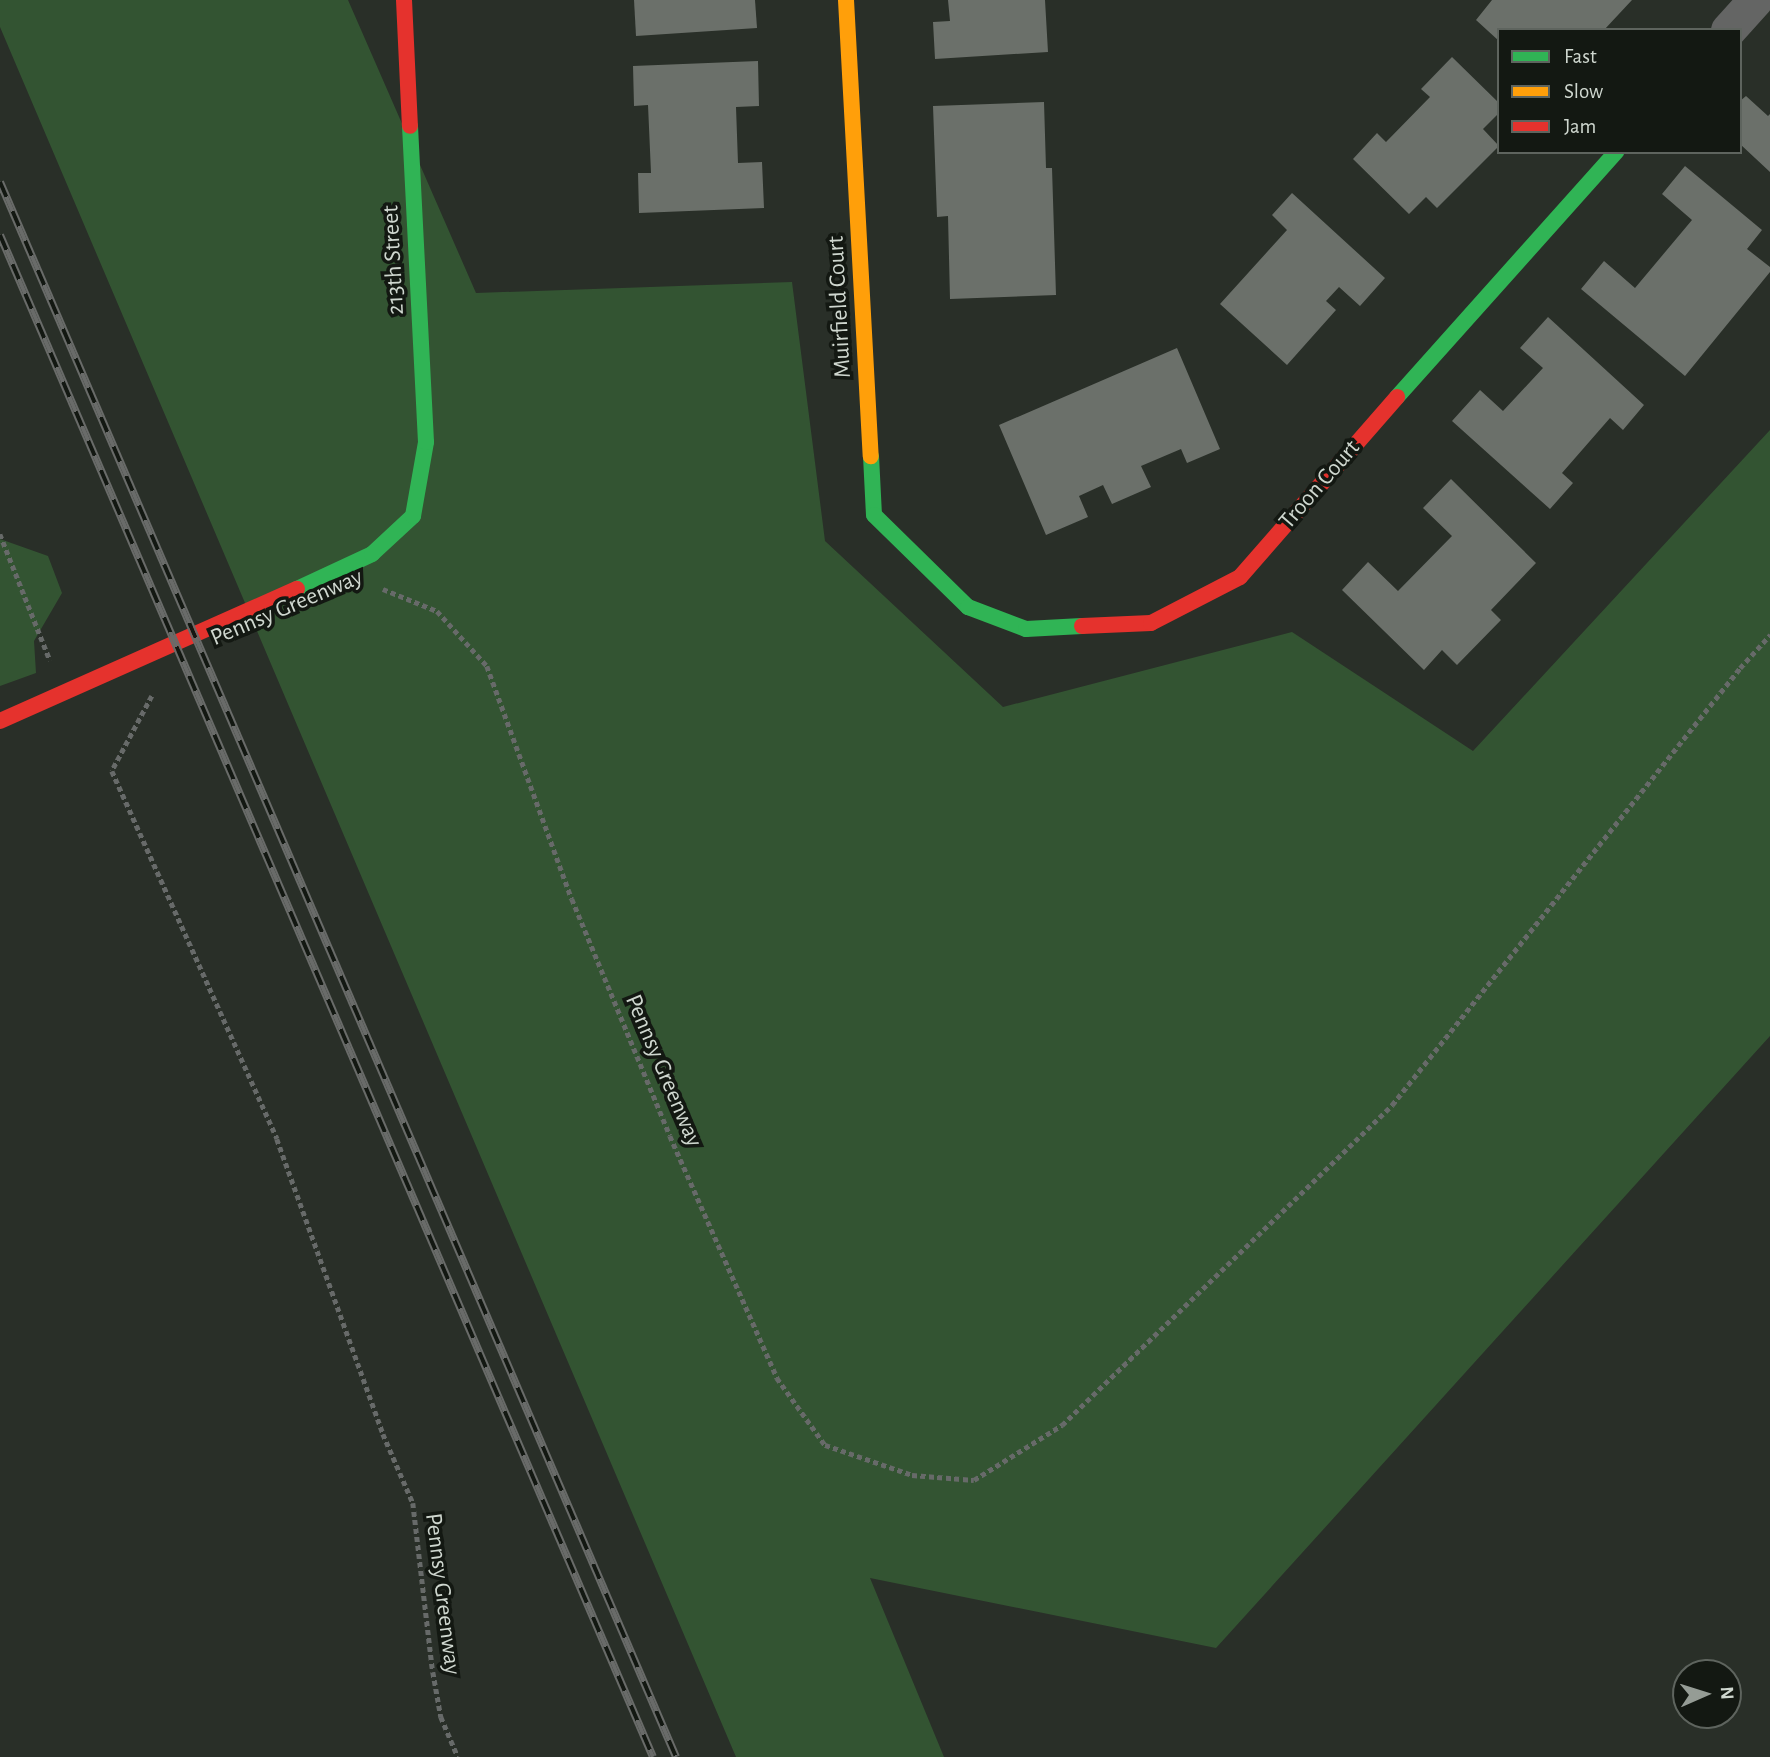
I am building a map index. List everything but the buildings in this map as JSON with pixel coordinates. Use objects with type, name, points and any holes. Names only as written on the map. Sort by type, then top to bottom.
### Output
[{"type":"street","name":"213th Street","points":[[64,693],[372,554],[413,516],[426,442],[404,0]]},
{"type":"street","name":"Muirfield Court","points":[[846,0],[873,515],[944,581]]},
{"type":"street","points":[[1730,28],[1755,0]]},
{"type":"street","name":"Troon Court","points":[[944,581],[968,607],[1026,629],[1152,623],[1240,577],[1477,305],[1614,154]]},
{"type":"street","points":[[0,721],[64,693]]},
{"type":"path","points":[[0,534],[64,693]]},
{"type":"path","name":"Pennsy Greenway","points":[[375,586],[437,611],[487,666],[572,899],[670,1136],[777,1378],[825,1445],[912,1475],[974,1480],[1062,1425],[1392,1105],[1740,668],[1770,635]]},
{"type":"path","name":"Pennsy Greenway","points":[[153,694],[111,771],[277,1139],[383,1434],[413,1503],[433,1672],[441,1717],[458,1757]]},
{"type":"green space","points":[[0,0],[348,0],[476,293],[792,282],[825,541],[1003,707],[1292,632],[1473,751],[1770,430],[1770,1036],[1216,1648],[870,1578],[944,1757],[736,1757],[0,27]]},
{"type":"green space","points":[[0,539],[48,556],[62,593],[34,641],[36,673],[0,686]]},
{"type":"railway","points":[[0,182],[676,1757]]},
{"type":"railway","points":[[0,235],[653,1757]]},
{"type":"traffic: fast","points":[[297,589],[372,554],[413,516],[426,442],[410,126]]},
{"type":"traffic: fast","points":[[1397,397],[1614,154]]},
{"type":"traffic: fast","points":[[871,456],[874,515],[968,607],[1026,629],[1082,626]]},
{"type":"traffic: slow","points":[[846,0],[871,456]]},
{"type":"traffic: jam","points":[[404,0],[410,126]]},
{"type":"traffic: jam","points":[[1082,626],[1151,623],[1240,577],[1397,397]]},
{"type":"traffic: jam","points":[[0,721],[297,589]]}]
